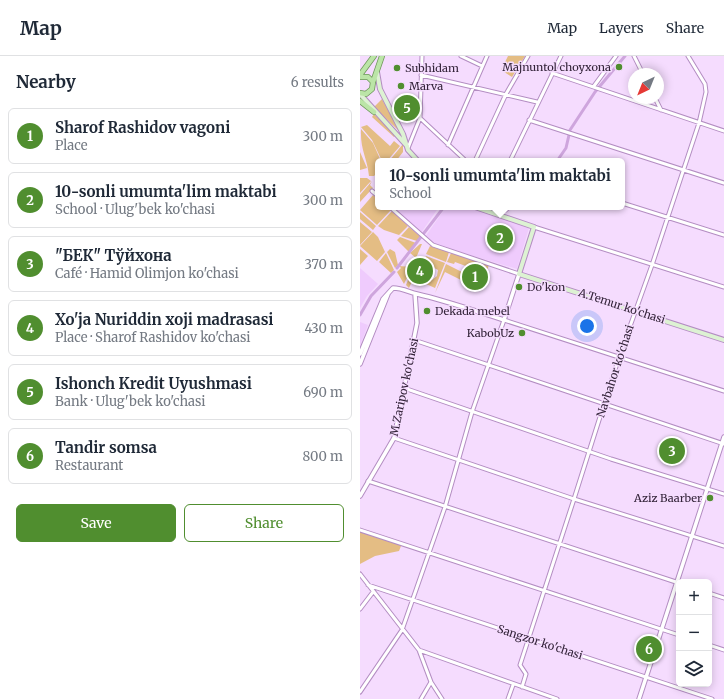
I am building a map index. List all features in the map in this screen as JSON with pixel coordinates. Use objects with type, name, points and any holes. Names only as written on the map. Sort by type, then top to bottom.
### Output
[{"type":"main road","points":[[374,56],[360,75],[368,77],[380,90]]},
{"type":"main road","points":[[382,56],[377,66],[373,88],[370,92],[360,94],[374,112],[416,158]]},
{"type":"main road","points":[[377,66],[377,79],[380,90],[403,134],[408,148]]},
{"type":"main road","points":[[360,100],[374,112]]},
{"type":"main road","points":[[484,210],[534,227],[519,274]]},
{"type":"main road","name":"A.Temur ko'chasi","points":[[519,274],[724,340]]},
{"type":"street","points":[[408,148],[420,118],[422,56]]},
{"type":"street","points":[[461,56],[482,66]]},
{"type":"street","points":[[448,145],[487,56]]},
{"type":"street","points":[[476,158],[506,94],[528,56]]},
{"type":"street","points":[[511,158],[537,102],[561,56]]},
{"type":"street","points":[[594,86],[616,56]]},
{"type":"street","points":[[634,56],[640,68]]},
{"type":"street","name":"Navbahor ko'chasi","points":[[522,687],[526,674],[520,665],[528,638],[590,452],[618,357],[652,265],[699,123],[706,92],[705,84],[688,56]]},
{"type":"street","points":[[552,73],[724,131]]},
{"type":"street","points":[[421,75],[475,86],[537,102]]},
{"type":"street","points":[[658,104],[661,110]]},
{"type":"street","points":[[420,118],[463,158]]},
{"type":"street","points":[[529,120],[724,183]]},
{"type":"street","points":[[625,204],[724,236]]},
{"type":"street","points":[[360,692],[402,630],[445,507],[472,412],[519,274],[433,245],[393,210]]},
{"type":"street","points":[[534,227],[724,287]]},
{"type":"street","points":[[360,354],[383,299],[393,288],[402,288],[415,294],[432,297],[724,391]]},
{"type":"street","points":[[360,364],[388,292]]},
{"type":"street","name":"M.Zaripov ko'chasi","points":[[360,496],[394,438],[417,323],[415,294]]},
{"type":"street","points":[[414,340],[488,366],[723,443]]},
{"type":"street","points":[[404,388],[590,452],[724,494]]},
{"type":"street","points":[[679,579],[724,437]]},
{"type":"street","points":[[394,438],[574,499],[724,546]]},
{"type":"street","points":[[368,481],[676,581]]},
{"type":"street","points":[[360,530],[676,634]]},
{"type":"street","points":[[360,574],[419,650],[432,682],[442,699]]},
{"type":"street","name":"Sangzor ko'chasi","points":[[368,584],[712,699]]},
{"type":"street","points":[[639,699],[676,588]]},
{"type":"street","points":[[360,609],[374,592]]},
{"type":"street","points":[[712,594],[724,598]]},
{"type":"street","points":[[712,646],[724,650]]},
{"type":"street","points":[[419,650],[513,685],[557,699]]},
{"type":"street","points":[[421,699],[432,682]]},
{"type":"street","points":[[508,699],[513,685]]},
{"type":"shaded area","points":[[508,56],[525,56],[512,77],[501,70]]},
{"type":"shaded area","points":[[382,99],[399,131],[374,107]]},
{"type":"shaded area","points":[[374,114],[396,135],[394,137],[372,117]]},
{"type":"shaded area","points":[[367,125],[390,146],[394,141],[400,146],[390,158],[381,158],[372,140],[361,127]]},
{"type":"shaded area","points":[[361,129],[373,143],[380,158],[375,158],[374,176],[369,176]]},
{"type":"shaded area","points":[[403,144],[403,152],[398,158],[391,158]]},
{"type":"shaded area","points":[[360,152],[367,168],[360,170]]},
{"type":"shaded area","points":[[360,178],[367,178],[371,181],[360,193]]},
{"type":"shaded area","points":[[372,181],[370,185],[373,188],[360,202],[360,195]]},
{"type":"shaded area","points":[[373,195],[375,197],[375,210],[391,210],[377,225],[360,210]]},
{"type":"shaded area","points":[[395,210],[437,210],[421,233]]},
{"type":"shaded area","points":[[444,210],[475,210],[529,228],[517,269],[433,244],[425,237]]},
{"type":"shaded area","points":[[392,211],[408,226],[399,235],[384,230],[378,226]]},
{"type":"shaded area","points":[[360,212],[376,226],[373,230],[360,219]]},
{"type":"shaded area","points":[[360,222],[372,232],[360,245]]},
{"type":"shaded area","points":[[409,227],[421,237],[417,241],[401,236]]},
{"type":"shaded area","points":[[373,232],[378,237],[385,252],[377,261],[360,246]]},
{"type":"shaded area","points":[[400,237],[416,243],[409,252],[397,240]]},
{"type":"shaded area","points":[[422,244],[416,258],[410,253]]},
{"type":"shaded area","points":[[430,246],[449,252],[446,262],[426,254]]},
{"type":"shaded area","points":[[360,249],[368,256],[360,265]]},
{"type":"shaded area","points":[[390,249],[395,252],[398,265],[395,268],[387,252]]},
{"type":"shaded area","points":[[386,253],[394,270],[391,273],[379,262]]},
{"type":"shaded area","points":[[451,253],[480,262],[475,275],[469,273],[471,268],[455,262],[454,264],[447,262]]},
{"type":"shaded area","points":[[426,256],[445,263],[435,288],[415,279],[418,273],[432,280],[437,276],[438,270],[423,262]]},
{"type":"shaded area","points":[[481,262],[489,265],[481,286],[465,280],[463,281],[445,272],[435,293],[446,264],[466,274],[465,277],[480,280],[481,277],[477,275]]},
{"type":"shaded area","points":[[399,266],[412,267],[404,284],[397,272],[401,268]]},
{"type":"shaded area","points":[[360,268],[378,284],[367,296],[360,308]]},
{"type":"shaded area","points":[[411,273],[415,275],[409,288],[406,285]]},
{"type":"shaded area","points":[[360,322],[368,325],[360,346]]},
{"type":"shaded area","points":[[360,532],[398,543],[401,546],[399,551],[375,556],[360,564]]},
{"type":"waterway","points":[[570,130],[595,92],[625,56]]},
{"type":"waterway","points":[[559,158],[566,148],[569,135]]},
{"type":"waterway","points":[[397,268],[442,210]]},
{"type":"waterway","points":[[499,210],[507,210]]},
{"type":"waterway","points":[[360,315],[371,296],[394,272]]},
{"type":"place","name":"Majnuntol choyxona","points":[[619,67]]},
{"type":"place","name":"Subhidam","points":[[397,68]]},
{"type":"place","name":"Marva","points":[[401,86]]},
{"type":"place","name":"Ishonch Kredit Uyushmasi","points":[[407,108]]},
{"type":"place","name":"10-sonli umumta'lim maktabi","points":[[500,238]]},
{"type":"place","name":"Xo'ja Nuriddin xoji madrasasi","points":[[420,271]]},
{"type":"place","name":"Sharof Rashidov vagoni","points":[[475,277]]},
{"type":"place","name":"Do'kon","points":[[519,287]]},
{"type":"place","name":"Dekada mebel","points":[[427,311]]},
{"type":"place","name":"KabobUz","points":[[522,333]]},
{"type":"place","name":"\"БЕК\" Тўйхона","points":[[672,451]]},
{"type":"place","name":"Aziz Baarber","points":[[710,498]]},
{"type":"place","name":"Tandir somsa","points":[[649,649]]}]
